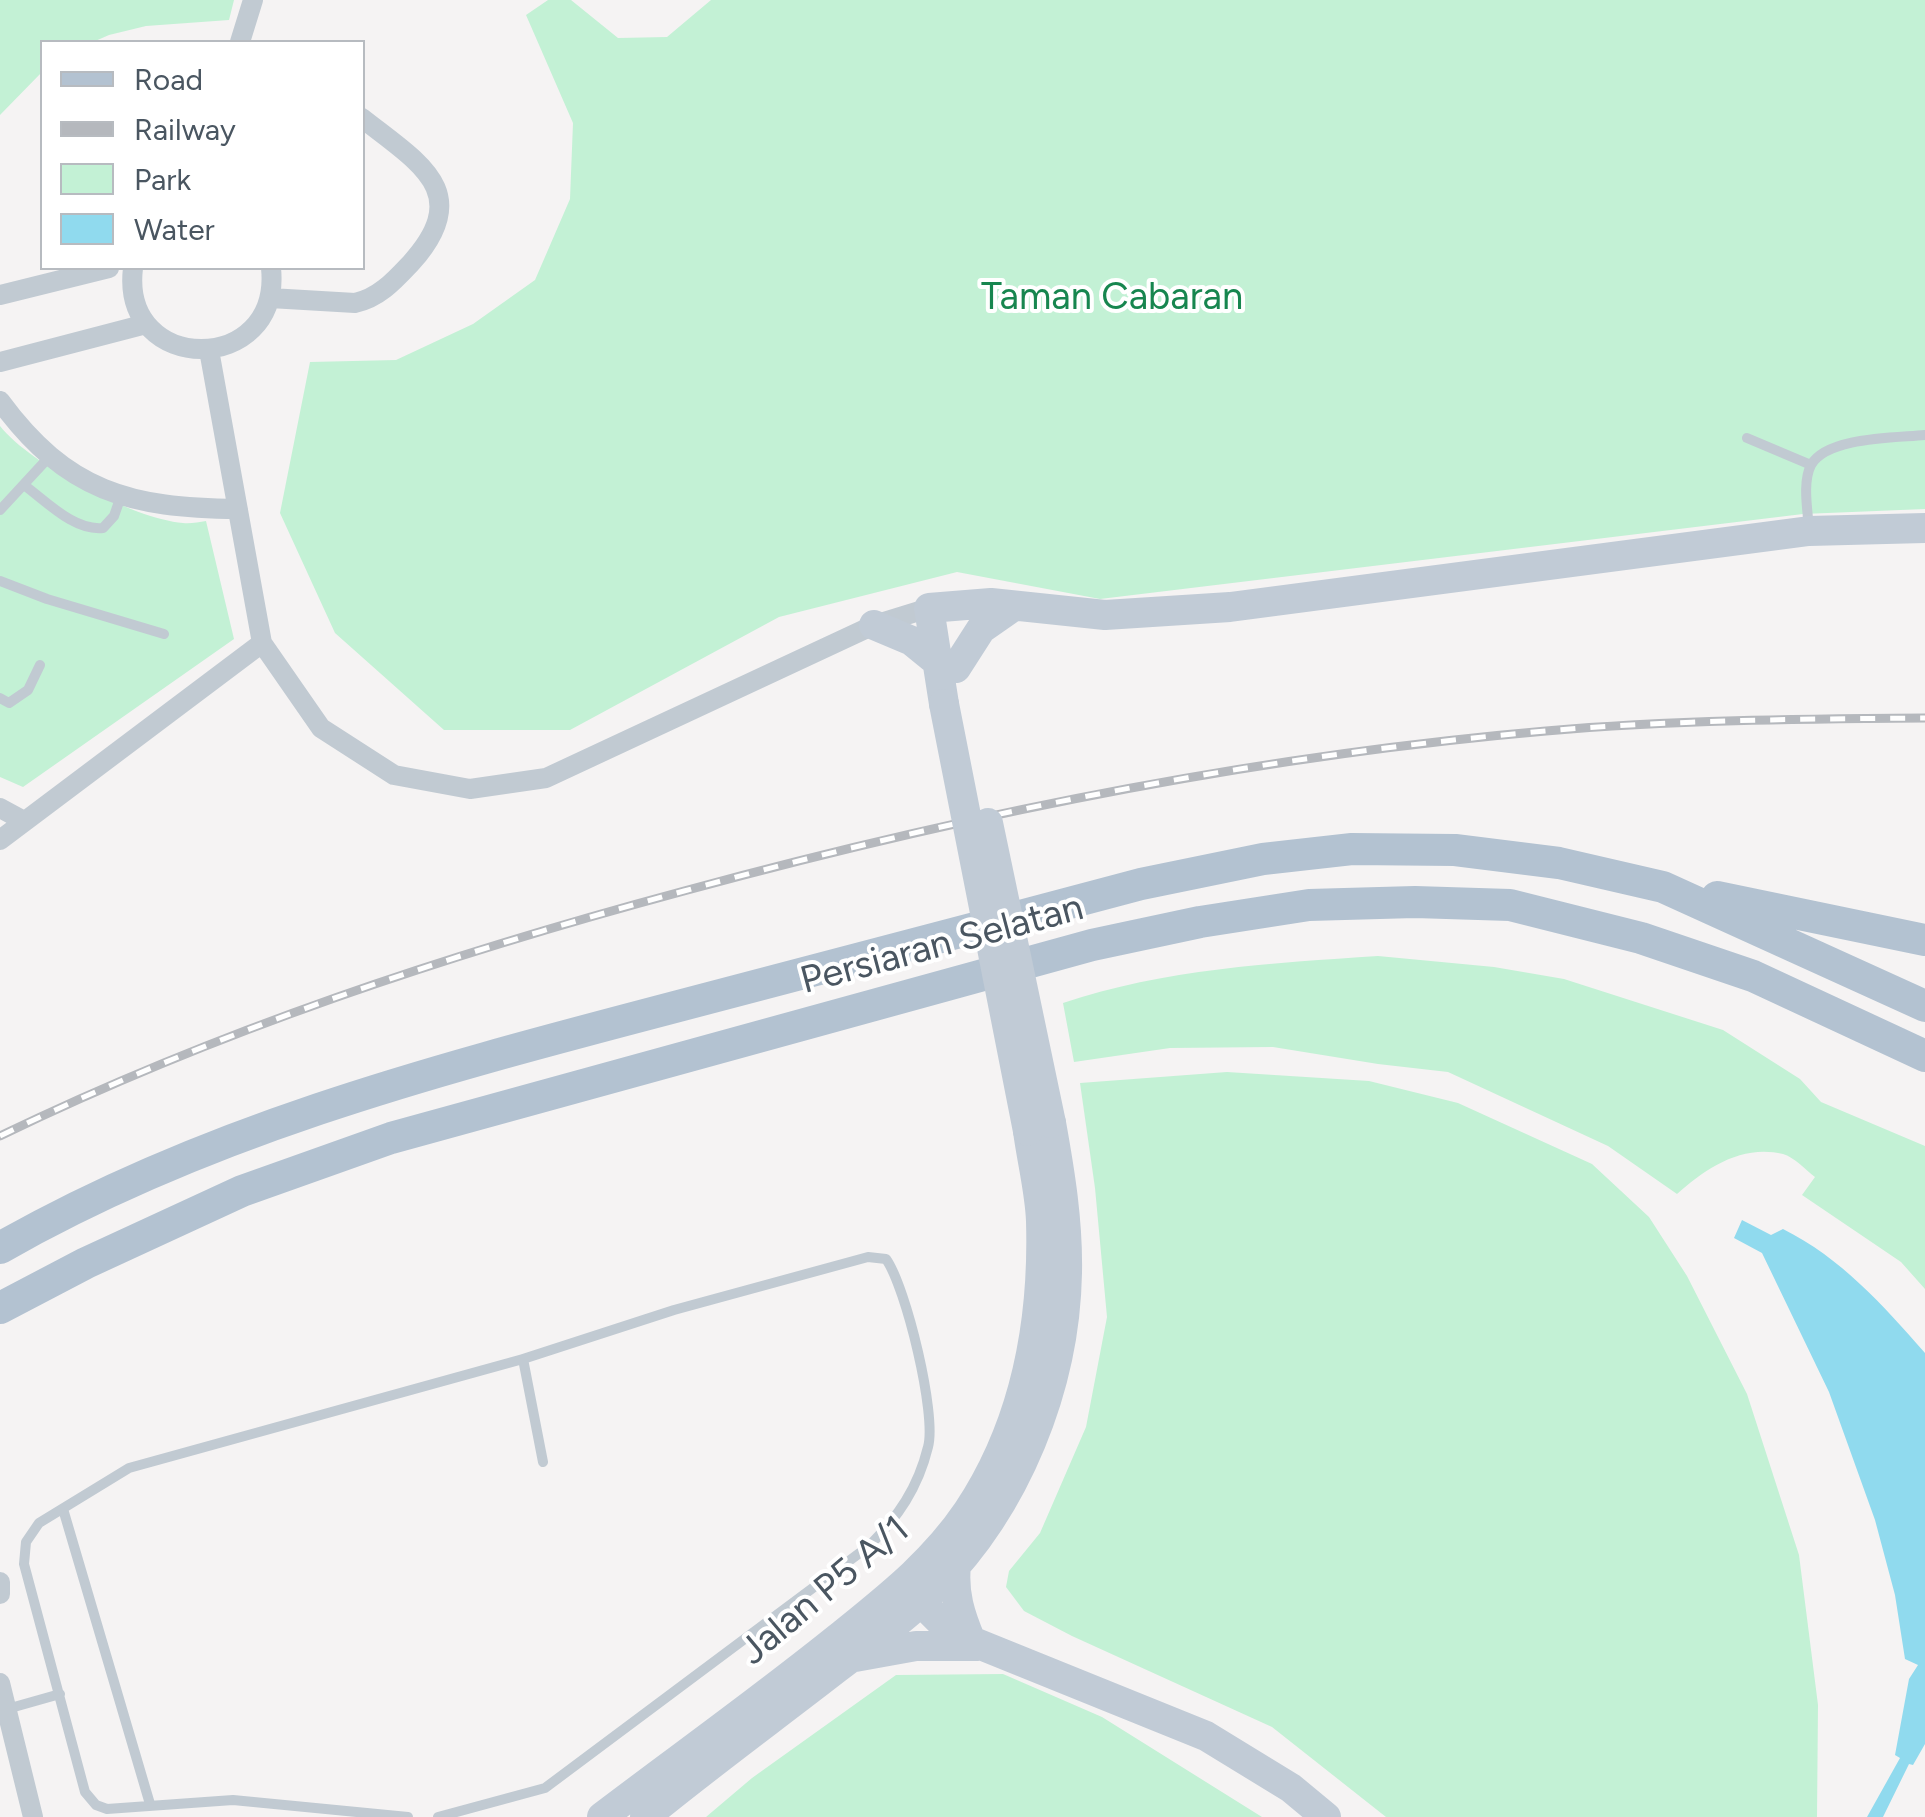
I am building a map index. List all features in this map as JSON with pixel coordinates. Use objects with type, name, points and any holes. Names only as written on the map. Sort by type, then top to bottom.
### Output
[{"type":"main road","name":"Persiaran Selatan","points":[[0,1248],[63,1212],[206,1148],[372,1090],[1142,884],[1263,859],[1352,848],[1454,850],[1560,862],[1664,887],[1925,1006]]},
{"type":"main road","points":[[1664,887],[1925,940]]},
{"type":"main road","name":"Persiaran Selatan","points":[[0,1308],[86,1263],[242,1191],[390,1138],[1092,945],[1200,922],[1309,905],[1510,905],[1641,938],[1753,976],[1925,1056]]},
{"type":"main road","points":[[1753,976],[1925,1077]]},
{"type":"street","points":[[241,40],[253,0]]},
{"type":"street","points":[[270,298],[355,303],[368,300],[412,261],[440,218],[439,194],[429,174],[365,121]]},
{"type":"street","points":[[0,295],[100,270]]},
{"type":"street","points":[[132,270],[135,304],[146,324],[174,344],[208,350],[232,344],[252,330],[270,298],[271,270]]},
{"type":"street","points":[[0,362],[146,324]]},
{"type":"street","points":[[208,350],[262,643],[322,728],[394,776],[470,789],[546,778],[874,625],[937,607],[990,603],[1105,615],[1230,607],[1809,531],[1925,528]]},
{"type":"street","points":[[0,401],[21,429],[50,456],[81,478],[120,496],[149,504],[238,509]]},
{"type":"street","points":[[947,666],[981,629],[1014,606]]},
{"type":"street","points":[[937,607],[1040,1127]]},
{"type":"street","points":[[874,625],[912,642],[947,666]]},
{"type":"street","points":[[0,840],[262,643]]},
{"type":"street","points":[[0,808],[24,821]]},
{"type":"street","name":"Jalan P5 A/1","points":[[602,1817],[794,1674],[956,1564],[996,1510],[1030,1448],[1062,1325],[1064,1190],[1040,1127]]},
{"type":"street","name":"Jalan P5 A/1","points":[[645,1817],[851,1658],[912,1593],[969,1509],[1014,1422],[1030,1363],[1039,1306],[1040,1127]]},
{"type":"street","points":[[956,1564],[958,1612],[976,1644]]},
{"type":"street","points":[[0,1582],[0,1594]]},
{"type":"street","points":[[912,1593],[946,1627],[976,1644],[1206,1736],[1291,1788],[1326,1817]]},
{"type":"street","points":[[851,1658],[916,1646],[976,1644]]},
{"type":"street","points":[[0,1683],[33,1817]]},
{"type":"lane","points":[[1809,531],[1807,492],[1812,465],[1833,446],[1925,435]]},
{"type":"lane","points":[[1747,438],[1812,465]]},
{"type":"lane","points":[[0,510],[50,456]]},
{"type":"lane","points":[[24,485],[77,524],[92,530],[103,528],[114,516],[120,496]]},
{"type":"lane","points":[[0,580],[47,599],[164,634]]},
{"type":"lane","points":[[0,698],[9,703],[28,690],[40,665]]},
{"type":"lane","points":[[408,1817],[232,1800],[106,1809],[96,1805],[85,1792],[24,1564],[26,1542],[39,1524],[112,1478],[144,1463],[523,1359],[674,1310],[868,1257],[886,1259],[896,1273],[918,1351],[930,1442],[917,1482],[896,1519],[854,1558],[546,1788],[438,1817]]},
{"type":"lane","points":[[523,1359],[543,1462]]},
{"type":"lane","points":[[62,1510],[150,1804]]},
{"type":"lane","points":[[7,1709],[60,1694]]},
{"type":"lane","points":[[281,1803],[282,1817]]},
{"type":"green space","points":[[0,0],[234,0],[229,20],[146,26],[98,40],[40,40],[40,74],[0,115]]},
{"type":"green space","name":"Taman Cabaran","points":[[548,0],[571,0],[618,38],[667,37],[711,0],[1925,0],[1925,509],[1803,514],[1100,599],[957,572],[779,617],[570,730],[444,730],[335,633],[280,513],[310,362],[396,360],[473,324],[535,280],[570,199],[573,123],[526,15]]},
{"type":"green space","points":[[0,426],[35,457],[112,501],[162,519],[206,521],[234,639],[23,787],[0,777]]},
{"type":"green space","points":[[1378,956],[1494,967],[1564,979],[1723,1030],[1800,1079],[1821,1102],[1925,1146],[1925,1289],[1901,1262],[1802,1195],[1815,1177],[1783,1154],[1753,1152],[1725,1160],[1677,1194],[1608,1146],[1448,1072],[1273,1047],[1170,1048],[1074,1062],[1063,1003],[1179,975]]},
{"type":"green space","points":[[1227,1072],[1369,1081],[1458,1103],[1592,1164],[1649,1217],[1687,1276],[1747,1394],[1799,1555],[1818,1705],[1817,1817],[1386,1817],[1272,1727],[1024,1611],[1006,1587],[1009,1571],[1040,1533],[1086,1427],[1107,1317],[1080,1083]]},
{"type":"green space","points":[[1003,1674],[1102,1717],[1262,1817],[706,1817],[752,1778],[896,1675]]},
{"type":"water","points":[[1742,1220],[1771,1235],[1783,1229],[1824,1254],[1877,1300],[1925,1353],[1925,1744],[1913,1765],[1909,1764],[1883,1817],[1867,1817],[1900,1758],[1895,1755],[1909,1679],[1918,1665],[1905,1659],[1895,1595],[1875,1520],[1829,1392],[1762,1253],[1734,1238]]},
{"type":"railway","points":[[0,1136],[166,1062],[422,968],[684,891],[1004,813],[1220,772],[1437,742],[1641,724],[1925,718]]}]
